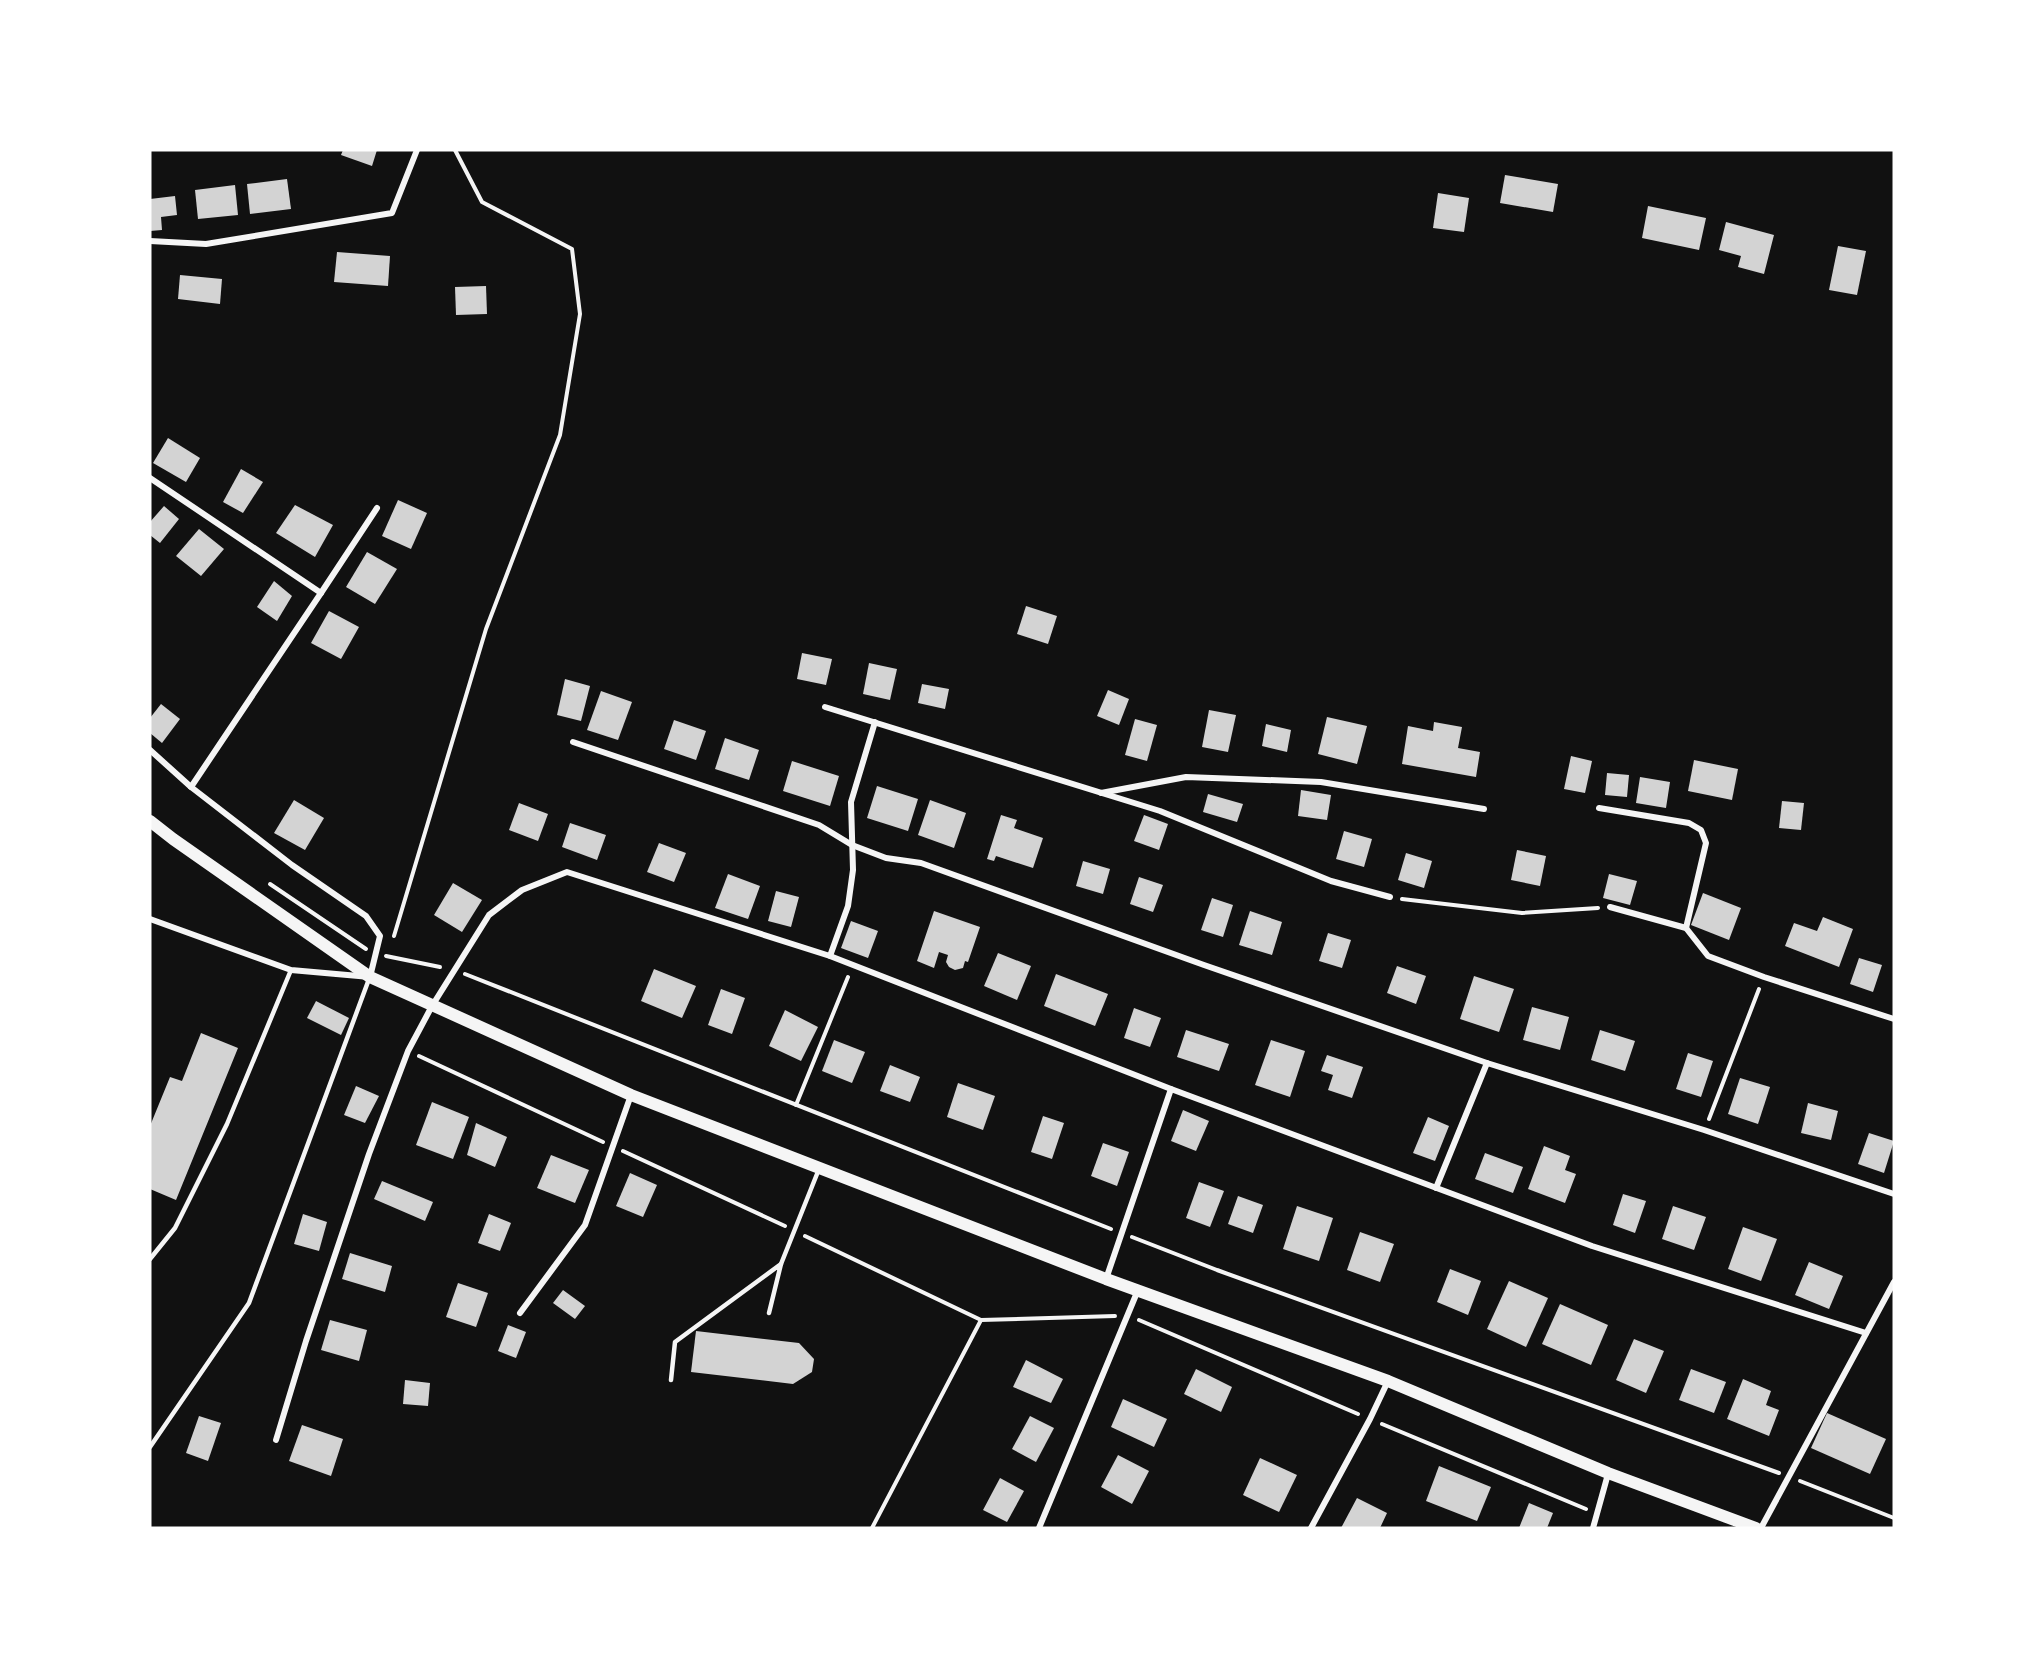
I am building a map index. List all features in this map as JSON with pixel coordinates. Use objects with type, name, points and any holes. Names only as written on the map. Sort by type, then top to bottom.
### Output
[{"type":"main road","points":[[150,821],[370,977],[631,1095],[1106,1279],[1388,1381],[1608,1473],[1756,1528]]},
{"type":"street","points":[[150,241],[206,244],[392,213],[417,150]]},
{"type":"street","points":[[150,478],[321,593]]},
{"type":"street","points":[[191,787],[377,508]]},
{"type":"street","points":[[825,706],[1160,812],[1331,881],[1390,897]]},
{"type":"street","points":[[831,956],[848,906],[853,870],[851,802],[875,722]]},
{"type":"street","points":[[573,742],[819,825],[852,845],[886,858],[921,863],[1204,965],[1487,1063],[1704,1130],[1894,1194]]},
{"type":"street","points":[[150,750],[191,787],[292,865],[366,916],[380,936],[370,977],[291,970],[150,919]]},
{"type":"street","points":[[1100,793],[1186,777],[1321,782],[1484,809]]},
{"type":"street","points":[[1599,808],[1689,823],[1701,830],[1706,843],[1686,928]]},
{"type":"street","points":[[276,1440],[306,1341],[354,1198],[408,1051],[432,1006],[489,915],[522,890],[567,872],[831,956],[1171,1089],[1592,1246],[1866,1333]]},
{"type":"street","points":[[1610,907],[1686,928],[1708,956],[1764,977],[1894,1019]]},
{"type":"street","points":[[1436,1188],[1487,1063]]},
{"type":"street","points":[[1106,1279],[1171,1089]]},
{"type":"street","points":[[520,1313],[585,1225],[631,1095]]},
{"type":"street","points":[[1761,1528],[1894,1281]]},
{"type":"street","points":[[1039,1528],[1138,1289]]},
{"type":"street","points":[[1311,1528],[1388,1381]]},
{"type":"street","points":[[1593,1528],[1608,1473]]},
{"type":"lane","points":[[150,1259],[175,1228],[222,1134],[291,970]]},
{"type":"lane","points":[[150,1447],[249,1303],[370,977]]},
{"type":"lane","points":[[769,1313],[781,1264],[819,1168]]},
{"type":"lane","points":[[671,1380],[675,1342],[781,1264]]},
{"type":"path","points":[[388,957],[486,629],[560,435],[580,314],[572,249],[482,202],[455,150]]},
{"type":"path","points":[[268,883],[375,955],[455,970],[1217,1270],[1789,1477],[1894,1518]]},
{"type":"path","points":[[1390,897],[1522,913],[1610,907]]},
{"type":"path","points":[[796,1105],[852,965]]},
{"type":"path","points":[[1704,1130],[1764,977]]},
{"type":"path","points":[[408,1051],[981,1320],[1128,1315],[1597,1514]]},
{"type":"path","points":[[872,1528],[981,1320]]},
{"type":"building","points":[[343,150],[377,150],[372,166],[341,155]]},
{"type":"building","points":[[1505,175],[1558,184],[1553,212],[1500,203]]},
{"type":"building","points":[[287,179],[291,209],[250,214],[247,184]]},
{"type":"building","points":[[235,185],[238,215],[198,219],[195,190]]},
{"type":"building","points":[[1438,193],[1469,198],[1464,232],[1433,228]]},
{"type":"building","points":[[175,196],[177,215],[161,217],[162,230],[150,231],[150,199]]},
{"type":"building","points":[[1648,206],[1706,218],[1699,250],[1642,238]]},
{"type":"building","points":[[1726,222],[1774,235],[1764,274],[1738,267],[1741,256],[1719,250]]},
{"type":"building","points":[[1838,246],[1866,251],[1857,295],[1829,290]]},
{"type":"building","points":[[337,252],[390,256],[388,286],[334,282]]},
{"type":"building","points":[[180,275],[222,279],[220,304],[178,299]]},
{"type":"building","points":[[486,286],[487,314],[456,315],[455,287]]},
{"type":"building","points":[[168,438],[200,458],[186,482],[153,463]]},
{"type":"building","points":[[241,469],[263,482],[243,513],[223,502]]},
{"type":"building","points":[[398,500],[427,513],[411,549],[382,536]]},
{"type":"building","points":[[295,505],[333,525],[315,557],[276,533]]},
{"type":"building","points":[[164,506],[179,519],[160,543],[150,535],[150,522]]},
{"type":"building","points":[[199,529],[224,549],[201,576],[176,556]]},
{"type":"building","points":[[367,552],[397,569],[375,604],[346,587]]},
{"type":"building","points":[[274,581],[292,596],[277,621],[257,607]]},
{"type":"building","points":[[1026,606],[1057,616],[1048,644],[1017,634]]},
{"type":"building","points":[[329,611],[359,627],[341,659],[311,643]]},
{"type":"building","points":[[802,653],[832,659],[826,685],[797,679]]},
{"type":"building","points":[[869,663],[897,669],[890,700],[863,694]]},
{"type":"building","points":[[565,679],[590,686],[581,721],[557,715]]},
{"type":"building","points":[[922,684],[949,689],[945,709],[918,703]]},
{"type":"building","points":[[1108,690],[1129,699],[1119,725],[1097,716]]},
{"type":"building","points":[[601,691],[632,702],[618,740],[587,730]]},
{"type":"building","points":[[161,704],[180,719],[162,743],[150,733],[150,718]]},
{"type":"building","points":[[1209,710],[1236,715],[1228,752],[1202,747]]},
{"type":"building","points":[[1327,717],[1367,726],[1357,764],[1318,754]]},
{"type":"building","points":[[1135,719],[1157,725],[1147,761],[1125,755]]},
{"type":"building","points":[[674,720],[706,731],[696,760],[664,749]]},
{"type":"building","points":[[1434,722],[1462,727],[1458,748],[1480,752],[1476,777],[1402,764],[1408,726],[1433,731]]},
{"type":"building","points":[[1266,724],[1291,730],[1287,752],[1262,746]]},
{"type":"building","points":[[725,738],[759,750],[749,780],[715,769]]},
{"type":"building","points":[[1571,756],[1592,761],[1585,793],[1564,789]]},
{"type":"building","points":[[1694,760],[1738,769],[1732,800],[1688,791]]},
{"type":"building","points":[[792,761],[839,776],[830,806],[783,791]]},
{"type":"building","points":[[1607,773],[1629,775],[1627,797],[1605,795]]},
{"type":"building","points":[[1640,777],[1670,782],[1666,808],[1636,803]]},
{"type":"building","points":[[877,786],[918,799],[908,831],[867,818]]},
{"type":"building","points":[[1301,790],[1331,795],[1327,820],[1298,816]]},
{"type":"building","points":[[1208,794],[1243,804],[1237,822],[1203,812]]},
{"type":"building","points":[[294,800],[324,818],[305,850],[274,833]]},
{"type":"building","points":[[930,800],[966,813],[954,848],[918,835]]},
{"type":"building","points":[[1782,801],[1804,803],[1801,830],[1779,828]]},
{"type":"building","points":[[519,803],[548,814],[538,841],[509,830]]},
{"type":"building","points":[[1001,815],[1017,820],[1014,828],[1043,838],[1033,868],[996,856],[994,861],[987,859]]},
{"type":"building","points":[[1144,815],[1168,824],[1159,850],[1134,841]]},
{"type":"building","points":[[570,823],[606,835],[597,860],[562,847]]},
{"type":"building","points":[[1344,831],[1372,839],[1364,867],[1336,859]]},
{"type":"building","points":[[659,843],[686,853],[674,882],[647,872]]},
{"type":"building","points":[[1517,850],[1546,856],[1540,886],[1511,880]]},
{"type":"building","points":[[1406,853],[1432,861],[1424,888],[1398,880]]},
{"type":"building","points":[[1083,861],[1110,869],[1103,894],[1076,886]]},
{"type":"building","points":[[728,874],[760,886],[748,919],[715,908]]},
{"type":"building","points":[[1609,874],[1637,881],[1630,905],[1603,898]]},
{"type":"building","points":[[1139,877],[1163,885],[1153,912],[1130,904]]},
{"type":"building","points":[[453,883],[482,900],[462,932],[434,915]]},
{"type":"building","points":[[776,891],[799,897],[791,927],[768,921]]},
{"type":"building","points":[[1703,893],[1741,908],[1729,940],[1691,925]]},
{"type":"building","points":[[1212,898],[1233,905],[1223,937],[1201,930]]},
{"type":"building","points":[[934,911],[980,927],[968,962],[965,961],[963,968],[955,970],[949,967],[946,962],[948,955],[939,952],[934,968],[917,961]]},
{"type":"building","points":[[1250,911],[1282,922],[1272,955],[1239,945]]},
{"type":"building","points":[[1823,917],[1853,929],[1839,967],[1785,946],[1794,923],[1817,931]]},
{"type":"building","points":[[851,921],[878,931],[868,958],[841,948]]},
{"type":"building","points":[[1328,933],[1351,940],[1342,968],[1319,961]]},
{"type":"building","points":[[998,953],[1031,966],[1017,1000],[984,986]]},
{"type":"building","points":[[1859,958],[1882,965],[1873,992],[1850,984]]},
{"type":"building","points":[[1397,966],[1426,976],[1416,1004],[1387,993]]},
{"type":"building","points":[[654,969],[696,986],[682,1018],[641,1001]]},
{"type":"building","points":[[1056,974],[1108,994],[1095,1026],[1044,1006]]},
{"type":"building","points":[[1474,976],[1514,989],[1499,1032],[1460,1019]]},
{"type":"building","points":[[721,989],[745,998],[732,1034],[708,1025]]},
{"type":"building","points":[[316,1001],[349,1018],[341,1035],[307,1018]]},
{"type":"building","points":[[1532,1007],[1569,1017],[1560,1050],[1523,1040]]},
{"type":"building","points":[[1134,1008],[1161,1018],[1150,1047],[1124,1038]]},
{"type":"building","points":[[785,1010],[818,1027],[801,1061],[769,1046]]},
{"type":"building","points":[[1186,1030],[1229,1044],[1219,1071],[1177,1057]]},
{"type":"building","points":[[1600,1030],[1635,1041],[1625,1071],[1591,1060]]},
{"type":"building","points":[[201,1033],[238,1048],[176,1200],[150,1189],[150,1126],[170,1077],[182,1081]]},
{"type":"building","points":[[834,1040],[865,1052],[852,1083],[822,1071]]},
{"type":"building","points":[[1271,1040],[1305,1051],[1290,1097],[1255,1085]]},
{"type":"building","points":[[1688,1053],[1713,1061],[1701,1097],[1676,1089]]},
{"type":"building","points":[[1327,1055],[1363,1067],[1352,1098],[1328,1090],[1333,1075],[1321,1071]]},
{"type":"building","points":[[890,1065],[920,1077],[910,1102],[880,1091]]},
{"type":"building","points":[[1740,1078],[1770,1087],[1758,1124],[1728,1114]]},
{"type":"building","points":[[958,1083],[995,1096],[983,1130],[947,1117]]},
{"type":"building","points":[[356,1086],[379,1096],[365,1123],[344,1115]]},
{"type":"building","points":[[432,1102],[469,1117],[453,1159],[416,1145]]},
{"type":"building","points":[[1808,1103],[1838,1111],[1831,1140],[1801,1133]]},
{"type":"building","points":[[1183,1110],[1209,1121],[1196,1151],[1171,1141]]},
{"type":"building","points":[[1043,1116],[1064,1123],[1052,1159],[1031,1152]]},
{"type":"building","points":[[1428,1117],[1449,1126],[1435,1161],[1413,1153]]},
{"type":"building","points":[[476,1123],[507,1137],[495,1167],[467,1155]]},
{"type":"building","points":[[1869,1133],[1894,1141],[1884,1173],[1858,1164]]},
{"type":"building","points":[[1103,1143],[1129,1152],[1117,1186],[1091,1176]]},
{"type":"building","points":[[1544,1146],[1570,1156],[1565,1170],[1576,1174],[1565,1203],[1528,1189]]},
{"type":"building","points":[[1485,1153],[1523,1167],[1513,1193],[1475,1179]]},
{"type":"building","points":[[551,1155],[589,1170],[575,1203],[537,1188]]},
{"type":"building","points":[[630,1173],[657,1185],[643,1217],[616,1206]]},
{"type":"building","points":[[382,1181],[433,1202],[425,1221],[374,1199]]},
{"type":"building","points":[[1199,1182],[1224,1191],[1210,1227],[1186,1218]]},
{"type":"building","points":[[1623,1194],[1646,1201],[1635,1233],[1613,1225]]},
{"type":"building","points":[[1238,1196],[1263,1205],[1253,1233],[1228,1224]]},
{"type":"building","points":[[1297,1206],[1333,1218],[1319,1261],[1283,1249]]},
{"type":"building","points":[[1673,1206],[1706,1217],[1694,1250],[1662,1239]]},
{"type":"building","points":[[303,1214],[327,1222],[319,1251],[294,1244]]},
{"type":"building","points":[[489,1214],[511,1223],[500,1251],[478,1243]]},
{"type":"building","points":[[1743,1227],[1777,1239],[1761,1281],[1728,1269]]},
{"type":"building","points":[[1360,1232],[1394,1244],[1380,1282],[1347,1270]]},
{"type":"building","points":[[350,1253],[392,1266],[385,1292],[342,1279]]},
{"type":"building","points":[[1809,1262],[1843,1276],[1829,1309],[1795,1295]]},
{"type":"building","points":[[1450,1269],[1481,1281],[1468,1315],[1437,1302]]},
{"type":"building","points":[[1509,1281],[1548,1298],[1526,1347],[1487,1329]]},
{"type":"building","points":[[458,1283],[488,1293],[476,1327],[446,1317]]},
{"type":"building","points":[[563,1290],[585,1306],[575,1319],[553,1303]]},
{"type":"building","points":[[1560,1304],[1608,1325],[1591,1365],[1542,1344]]},
{"type":"building","points":[[330,1320],[367,1330],[359,1361],[321,1350]]},
{"type":"building","points":[[508,1325],[526,1332],[516,1358],[498,1351]]},
{"type":"building","points":[[696,1331],[799,1343],[814,1359],[812,1372],[793,1384],[691,1372]]},
{"type":"building","points":[[1634,1339],[1664,1351],[1646,1393],[1616,1380]]},
{"type":"building","points":[[1026,1360],[1063,1379],[1051,1403],[1013,1387]]},
{"type":"building","points":[[1196,1369],[1232,1387],[1221,1412],[1184,1394]]},
{"type":"building","points":[[1691,1369],[1726,1382],[1714,1413],[1679,1400]]},
{"type":"building","points":[[1743,1379],[1771,1391],[1766,1405],[1779,1410],[1769,1436],[1727,1419]]},
{"type":"building","points":[[405,1380],[430,1383],[428,1406],[403,1404]]},
{"type":"building","points":[[1123,1399],[1167,1419],[1154,1447],[1111,1427]]},
{"type":"building","points":[[1827,1413],[1886,1439],[1870,1474],[1811,1448]]},
{"type":"building","points":[[199,1416],[221,1423],[208,1461],[186,1453]]},
{"type":"building","points":[[1030,1416],[1054,1428],[1036,1462],[1012,1449]]},
{"type":"building","points":[[302,1425],[343,1439],[331,1476],[289,1461]]},
{"type":"building","points":[[1118,1455],[1149,1471],[1132,1504],[1101,1487]]},
{"type":"building","points":[[1260,1458],[1297,1475],[1279,1512],[1243,1495]]},
{"type":"building","points":[[1439,1466],[1491,1487],[1477,1521],[1426,1501]]},
{"type":"building","points":[[1000,1478],[1024,1491],[1007,1522],[983,1510]]},
{"type":"building","points":[[1357,1498],[1387,1513],[1380,1528],[1341,1528]]},
{"type":"building","points":[[1529,1503],[1553,1513],[1547,1528],[1519,1528]]}]
